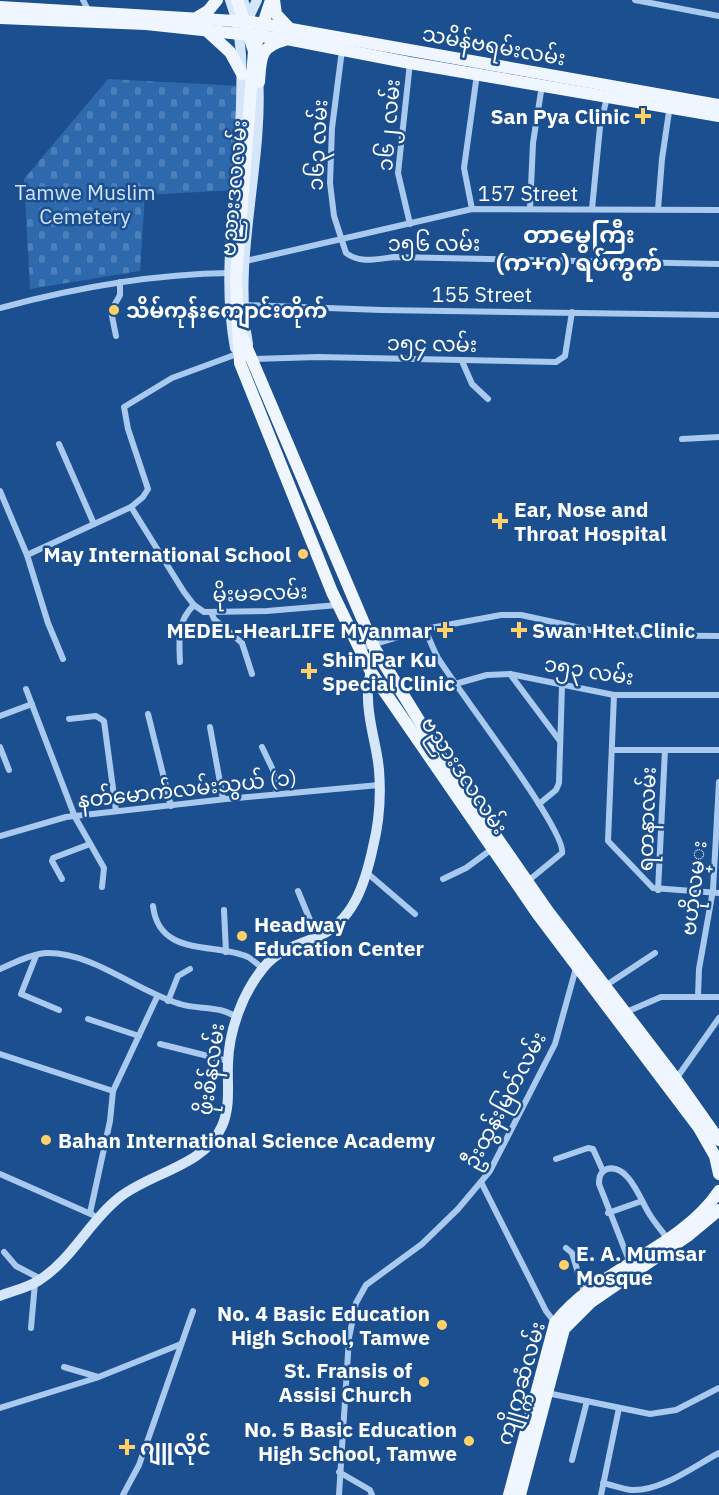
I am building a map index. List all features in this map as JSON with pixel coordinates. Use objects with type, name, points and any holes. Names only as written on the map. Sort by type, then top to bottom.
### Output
[{"type":"main road","points":[[198,17],[208,11],[217,0]]},
{"type":"main road","points":[[230,0],[249,26]]},
{"type":"main road","points":[[237,0],[249,26]]},
{"type":"main road","points":[[243,0],[254,51]]},
{"type":"main road","points":[[249,26],[257,0]]},
{"type":"main road","points":[[0,7],[51,10],[89,17],[205,29],[249,26],[272,0]]},
{"type":"main road","points":[[259,82],[261,57],[266,48],[289,34],[276,14],[272,0]]},
{"type":"main road","points":[[238,327],[236,279],[254,51],[272,0]]},
{"type":"main road","points":[[0,18],[51,10]]},
{"type":"main road","points":[[89,17],[198,17],[249,26]]},
{"type":"main road","name":"သမိန်ဗရမ်းလမ်း","points":[[249,26],[671,102],[702,107],[719,105]]},
{"type":"main road","name":"ဗညားဒလလမ်း","points":[[249,26],[242,74],[240,152],[230,273],[230,321],[238,358],[338,605],[371,672],[528,881],[578,962],[605,987],[620,1016]]},
{"type":"main road","name":"ဗညားဒလလမ်း","points":[[249,26],[259,82],[258,124],[244,305],[252,357]]},
{"type":"main road","points":[[205,29],[230,52],[242,74]]},
{"type":"main road","name":"သမိန်ဗရမ်းလမ်း","points":[[343,44],[410,63],[448,63],[477,74],[607,97],[671,102]]},
{"type":"main road","name":"သမိန်ဗရမ်းလမ်း","points":[[702,107],[719,116]]},
{"type":"main road","name":"ဗညားဒလလမ်း","points":[[238,327],[373,646],[492,849],[620,1016],[717,1133]]},
{"type":"main road","name":"ဗညားဒလလမ်း","points":[[238,327],[238,358]]},
{"type":"main road","points":[[286,476],[300,469]]},
{"type":"main road","name":"ဖိုးစိန်လမ်း","points":[[0,1296],[38,1281],[73,1250],[95,1216],[120,1197],[162,1173],[190,1161],[211,1143],[222,1126],[228,1106],[228,1061],[237,1018],[249,988],[263,968],[289,947],[317,937],[345,919],[355,902],[373,846],[379,785],[368,699],[373,646]]},
{"type":"main road","points":[[368,699],[374,692],[385,692]]},
{"type":"main road","name":"ဗညားဒလလမ်း","points":[[669,1076],[709,1143],[719,1174]]},
{"type":"main road","name":"ကျိုက္ကဆံလမ်း","points":[[509,1495],[559,1326],[585,1295],[704,1210],[719,1191]]},
{"type":"main road","name":"ကျိုက္ကဆံလမ်း","points":[[520,1495],[547,1393],[559,1326],[703,1225],[719,1210]]},
{"type":"main road","points":[[703,1225],[719,1226]]},
{"type":"street","points":[[83,0],[89,17]]},
{"type":"street","points":[[634,0],[719,16]]},
{"type":"street","name":"၁၆၃ လမ်း","points":[[341,240],[331,202],[330,183],[332,128],[343,44]]},
{"type":"street","name":"၁၆၂ လမ်း","points":[[410,63],[398,173],[410,224]]},
{"type":"street","points":[[472,208],[464,168],[477,74]]},
{"type":"street","points":[[530,209],[533,142],[542,85]]},
{"type":"street","points":[[592,209],[600,126],[607,97]]},
{"type":"street","points":[[658,209],[662,159],[671,102]]},
{"type":"street","name":"157 Street","points":[[246,261],[472,208],[719,210]]},
{"type":"street","name":"၁၅၆ လမ်း","points":[[341,240],[346,253],[362,260],[394,257],[719,264]]},
{"type":"street","points":[[0,308],[120,282],[230,273]]},
{"type":"street","points":[[116,336],[111,311],[120,295],[120,282]]},
{"type":"street","name":"155 Street","points":[[244,305],[381,310],[719,315]]},
{"type":"street","name":"၁၅၄ လမ်း","points":[[252,357],[462,361],[560,360],[567,346],[572,312]]},
{"type":"street","points":[[27,555],[131,507],[143,497],[148,489],[128,429],[124,407],[171,378],[238,358]]},
{"type":"street","points":[[462,361],[472,384],[488,399]]},
{"type":"street","points":[[682,439],[719,437]]},
{"type":"street","points":[[59,444],[94,524]]},
{"type":"street","points":[[0,491],[27,555],[48,623],[63,659]]},
{"type":"street","name":"မိုးမခလမ်း","points":[[131,507],[156,550],[194,605],[204,612],[267,611],[338,605]]},
{"type":"street","points":[[180,662],[180,626],[184,615],[194,605]]},
{"type":"street","points":[[211,612],[214,619],[242,643],[252,674]]},
{"type":"street","points":[[358,649],[425,629],[501,615],[522,615],[613,635],[719,636]]},
{"type":"street","points":[[425,629],[437,657],[539,804],[563,849],[528,881]]},
{"type":"street","points":[[510,674],[560,741]]},
{"type":"street","name":"၁၅၃ လမ်း","points":[[455,684],[487,675],[510,674],[614,695],[719,695]]},
{"type":"street","points":[[539,804],[558,787],[562,686]]},
{"type":"street","points":[[26,689],[75,817],[104,868],[102,887]]},
{"type":"street","points":[[614,695],[608,841],[653,888],[716,893]]},
{"type":"street","points":[[0,716],[32,704]]},
{"type":"street","points":[[148,714],[171,806]]},
{"type":"street","points":[[69,719],[96,716],[104,721],[116,811]]},
{"type":"street","points":[[210,727],[222,799]]},
{"type":"street","points":[[0,747],[9,770]]},
{"type":"street","points":[[262,747],[273,770],[277,794]]},
{"type":"street","points":[[612,750],[719,750]]},
{"type":"street","name":"ရတနာလမ်း","points":[[658,890],[665,750]]},
{"type":"street","name":"ဗဟိုလမ္း","points":[[698,997],[699,969],[716,893],[719,782]]},
{"type":"street","name":"နတ်မောက်လမ်းသွယ် (၁)","points":[[0,836],[75,817],[116,811],[379,785]]},
{"type":"street","points":[[62,879],[52,861],[53,858],[90,844]]},
{"type":"street","points":[[443,879],[466,868],[492,849]]},
{"type":"street","points":[[366,872],[415,914]]},
{"type":"street","points":[[298,891],[317,937]]},
{"type":"street","points":[[153,906],[154,920],[168,934],[188,947],[248,957],[263,968]]},
{"type":"street","points":[[224,910],[226,952]]},
{"type":"street","points":[[0,969],[48,953],[92,962],[157,997],[187,1006],[227,1011],[237,1018]]},
{"type":"street","points":[[605,987],[655,953]]},
{"type":"street","points":[[36,956],[21,994],[59,1010]]},
{"type":"street","name":"ဦးထွန်းမြတ်လမ်း","points":[[339,1495],[349,1338],[356,1303],[366,1285],[422,1244],[458,1209],[481,1182],[500,1152],[555,1044],[578,962]]},
{"type":"street","points":[[168,1001],[178,976],[190,969]]},
{"type":"street","points":[[0,1174],[95,1216],[113,1091],[157,997]]},
{"type":"street","points":[[620,1016],[661,997],[719,997]]},
{"type":"street","points":[[669,1076],[719,1018]]},
{"type":"street","points":[[88,1019],[139,1036]]},
{"type":"street","points":[[160,1044],[228,1061]]},
{"type":"street","points":[[0,1054],[113,1091]]},
{"type":"street","points":[[556,1159],[588,1148],[593,1149],[603,1171]]},
{"type":"street","points":[[630,1263],[608,1214],[599,1184],[599,1175],[603,1171],[612,1168],[621,1172],[633,1184],[667,1238]]},
{"type":"street","points":[[481,1182],[559,1326]]},
{"type":"street","points":[[608,1214],[642,1201]]},
{"type":"street","points":[[566,1248],[572,1254],[585,1295]]},
{"type":"street","points":[[4,1252],[16,1266],[38,1281],[31,1328]]},
{"type":"street","points":[[123,1495],[139,1465],[193,1311]]},
{"type":"street","points":[[0,1408],[98,1377],[181,1344]]},
{"type":"street","points":[[64,1367],[98,1377]]},
{"type":"street","points":[[547,1393],[620,1408],[660,1413],[675,1410],[719,1388]]},
{"type":"street","points":[[572,1460],[587,1401]]},
{"type":"street","points":[[601,1495],[620,1408]]},
{"type":"street","points":[[603,1483],[631,1490],[642,1489],[661,1484],[719,1453]]},
{"type":"street","points":[[339,1472],[370,1490],[372,1495]]},
{"type":"green space","name":"Tamwe Muslim Cemetery","points":[[108,79],[240,86],[235,190],[145,195],[140,271],[30,289],[24,179]]},
{"type":"place","name":"San Pya Clinic","points":[[643,116]]},
{"type":"place","name":"သိမ်ကုန်းကျောင်းတိုက်","points":[[114,310]]},
{"type":"place","name":"Ear, Nose and Throat Hospital","points":[[500,521]]},
{"type":"place","name":"May International School","points":[[303,554]]},
{"type":"place","name":"MEDEL-HearLIFE Myanmar","points":[[445,630]]},
{"type":"place","name":"Swan Htet Clinic","points":[[519,630]]},
{"type":"place","name":"Shin Par Ku Special Clinic","points":[[309,671]]},
{"type":"place","name":"Headway Education Center","points":[[242,936]]},
{"type":"place","name":"Bahan International Science Academy","points":[[46,1140]]},
{"type":"place","name":"E. A. Mumsar Mosque","points":[[564,1265]]},
{"type":"place","name":"No. 4 Basic Education High School, Tamwe","points":[[442,1325]]},
{"type":"place","name":"St. Fransis of Assisi Church","points":[[424,1382]]},
{"type":"place","name":"No. 5 Basic Education High School, Tamwe","points":[[469,1441]]},
{"type":"place","name":"ဂျူလိုင်","points":[[127,1447]]},
{"type":"district","name":"တာမွေကြီး (က+ဂ) ရပ်ကွက်","points":[[579,248]]}]
